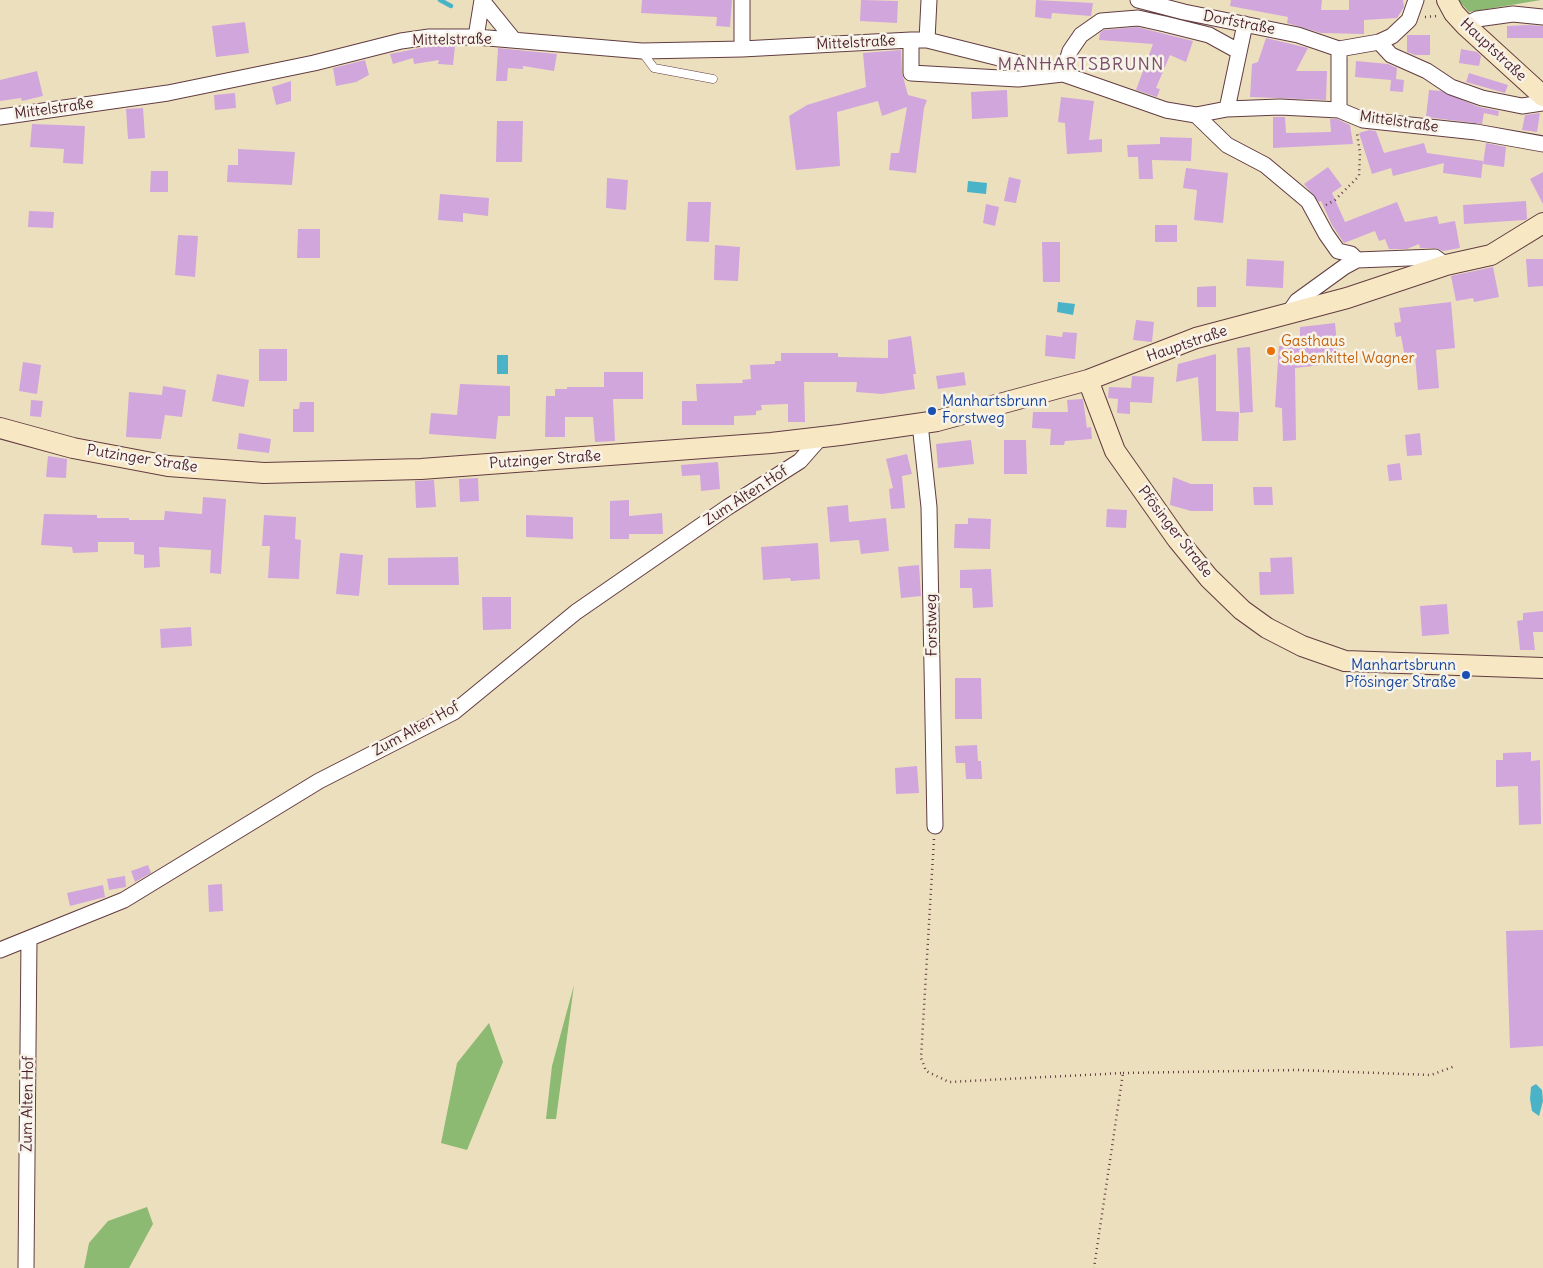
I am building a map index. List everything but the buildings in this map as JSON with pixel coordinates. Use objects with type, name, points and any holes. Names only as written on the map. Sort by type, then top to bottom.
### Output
[{"type":"street","points":[[742,0],[742,49]]},
{"type":"street","points":[[927,40],[929,0]]},
{"type":"street","name":"Dorfstraße","points":[[1138,0],[1298,35],[1339,49],[1379,42],[1392,36],[1409,20],[1416,0]]},
{"type":"street","points":[[476,37],[483,1]]},
{"type":"street","points":[[483,1],[514,40]]},
{"type":"street","points":[[1455,13],[1478,20],[1513,14],[1543,17]]},
{"type":"street","name":"Hauptstraße","points":[[1455,13],[1543,96]]},
{"type":"street","name":"Dorfstraße","points":[[1063,74],[1070,50],[1082,35],[1101,21],[1138,18],[1209,35],[1238,51]]},
{"type":"street","points":[[1226,109],[1245,24]]},
{"type":"street","name":"Mittelstraße","points":[[0,117],[168,93],[314,63],[401,41],[429,37],[476,37],[642,51],[742,49],[927,40],[1063,74],[1158,107],[1196,115],[1226,109],[1280,107],[1339,110],[1363,120],[1476,132],[1543,144]]},
{"type":"street","name":"Mittelstraße","points":[[910,40],[911,73],[1018,79],[1063,74]]},
{"type":"street","points":[[1379,42],[1391,55],[1427,71],[1451,87],[1482,98],[1522,106],[1543,103]]},
{"type":"street","points":[[1339,49],[1339,110]]},
{"type":"street","points":[[1196,115],[1227,146],[1265,165],[1308,201],[1326,234],[1338,250],[1351,254],[1357,260]]},
{"type":"street","name":"Hauptstraße","points":[[1088,380],[1196,338],[1347,298],[1446,265],[1491,255],[1543,223]]},
{"type":"street","points":[[1288,314],[1297,301],[1344,267],[1357,260],[1435,257],[1446,265]]},
{"type":"street","name":"Putzinger Straße","points":[[0,428],[73,448],[168,466],[264,473],[421,469],[820,437],[920,424],[1088,380]]},
{"type":"street","name":"Pfösinger Straße","points":[[1088,380],[1115,451],[1177,539],[1209,578],[1242,610],[1267,628],[1302,646],[1345,662],[1543,668]]},
{"type":"street","name":"Forstweg","points":[[920,424],[929,507],[935,826]]},
{"type":"street","name":"Zum Alten Hof","points":[[0,950],[124,900],[319,781],[454,712],[576,612],[728,507],[800,461],[820,437]]},
{"type":"street","name":"Zum Alten Hof","points":[[26,1268],[29,939]]},
{"type":"lane","points":[[642,51],[654,68],[713,79]]},
{"type":"path","points":[[1409,20],[1455,13]]},
{"type":"path","points":[[1314,212],[1335,200],[1359,176],[1360,153],[1354,116]]},
{"type":"path","points":[[935,826],[921,1058],[926,1071],[949,1082],[1123,1073],[1297,1070],[1431,1075],[1455,1066]]},
{"type":"path","points":[[1094,1268],[1123,1073]]},
{"type":"green space","points":[[1458,0],[1541,0],[1469,12]]},
{"type":"green space","points":[[574,985],[556,1119],[546,1119],[552,1066]]},
{"type":"green space","points":[[489,1023],[503,1062],[467,1150],[441,1143],[457,1063]]},
{"type":"green space","points":[[147,1207],[153,1224],[129,1268],[84,1268],[89,1243],[108,1221]]},
{"type":"water","points":[[968,181],[987,183],[986,194],[967,192]]},
{"type":"water","points":[[1058,302],[1075,304],[1073,315],[1057,312]]},
{"type":"water","points":[[497,355],[508,355],[508,374],[497,374]]},
{"type":"water","points":[[1536,1084],[1542,1090],[1543,1101],[1539,1116],[1532,1111],[1530,1099],[1531,1087]]},
{"type":"waterway","points":[[440,0],[451,6]]},
{"type":"place","name":"Gasthaus Siebenkittel Wagner","points":[[1271,351]]},
{"type":"place","name":"Manhartsbrunn Forstweg","points":[[932,411]]},
{"type":"place","name":"Manhartsbrunn Pfösinger Straße","points":[[1466,675]]},
{"type":"district","name":"MANHARTSBRUNN","points":[[1081,65]]}]
